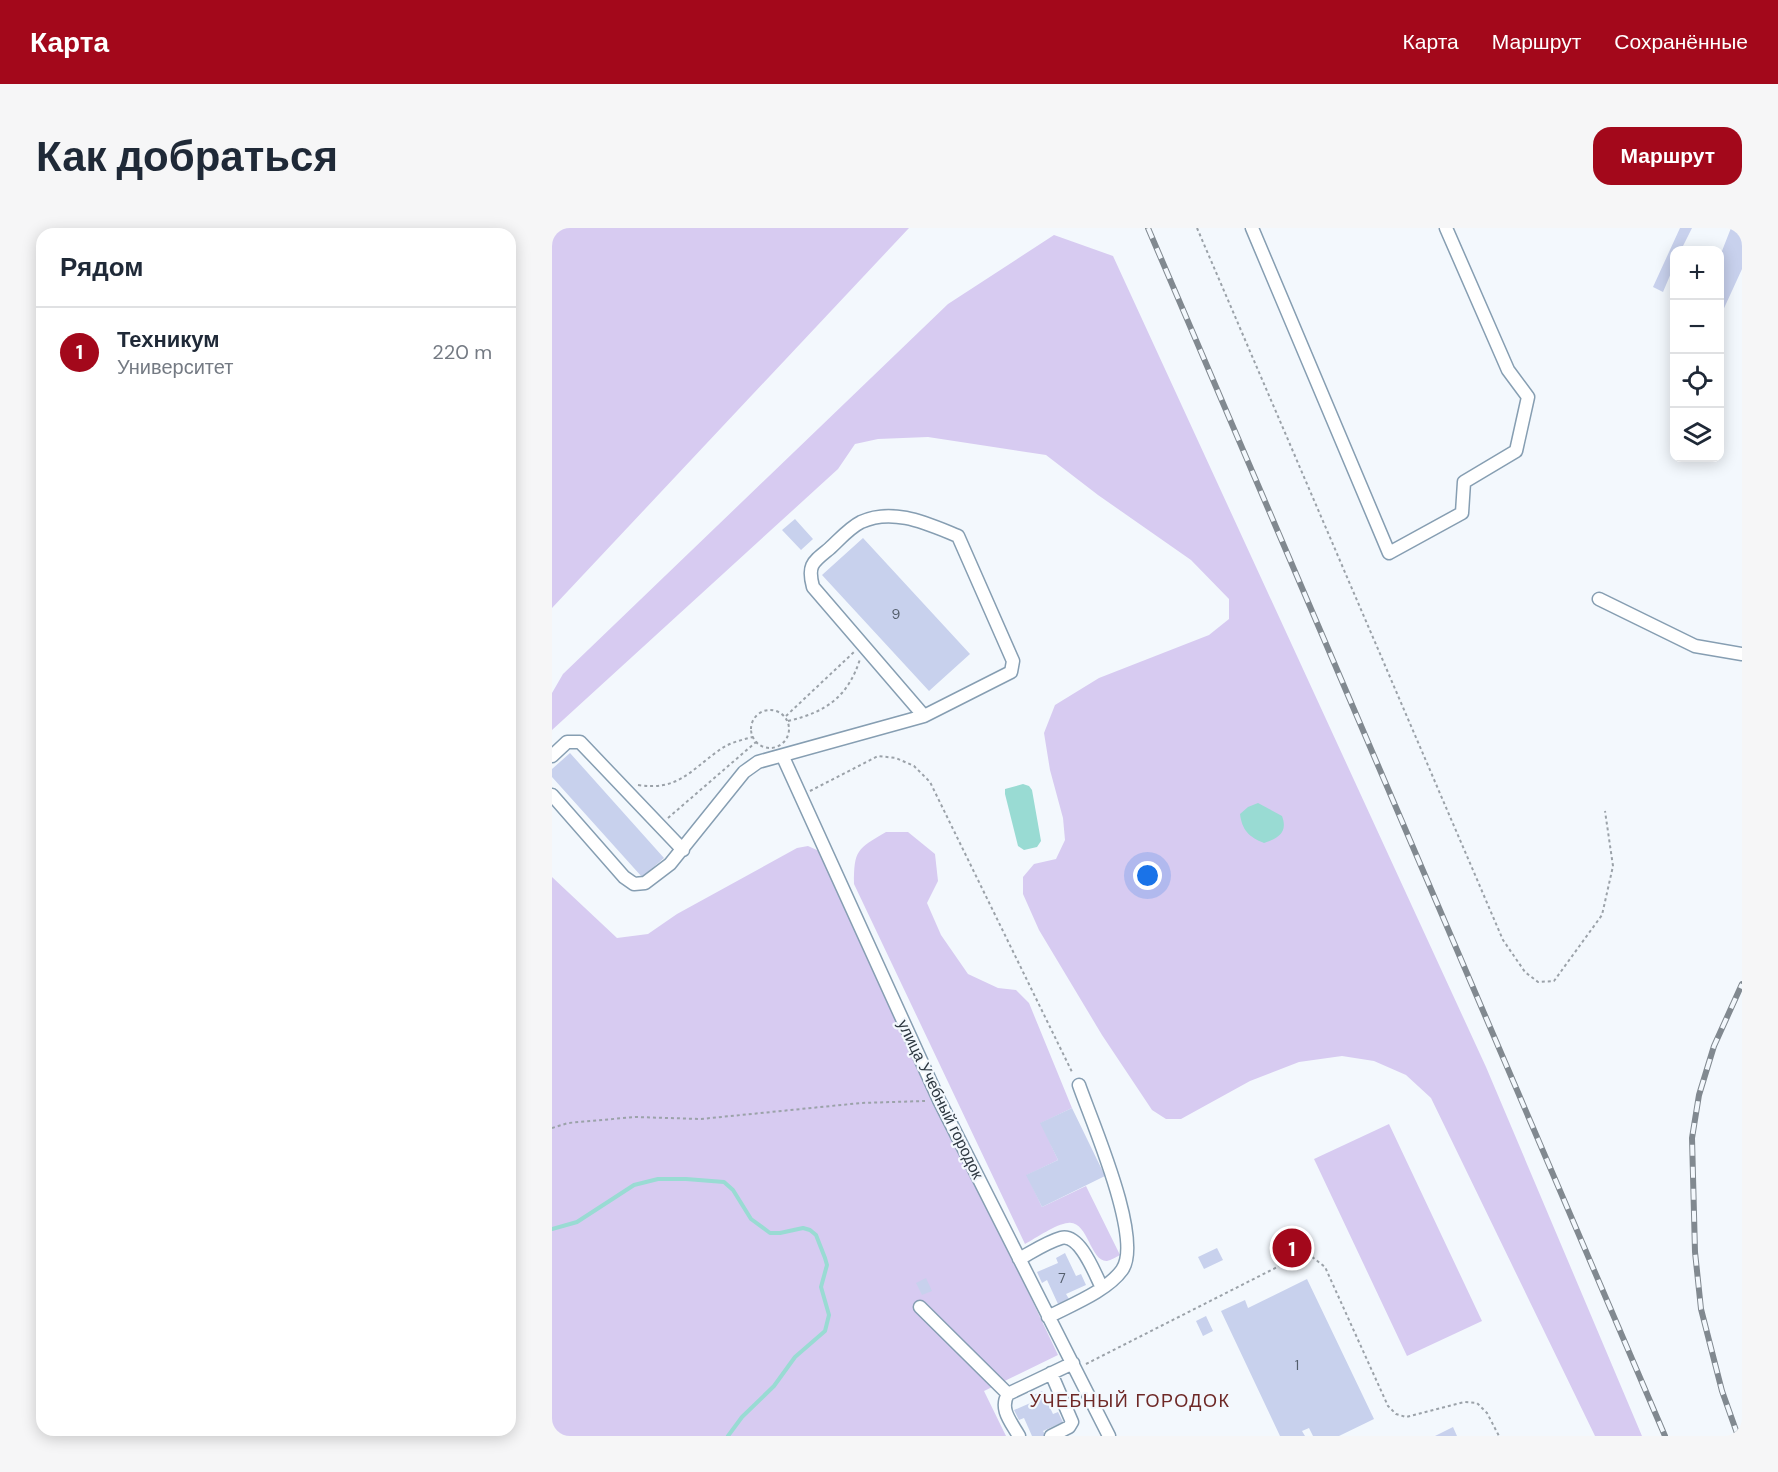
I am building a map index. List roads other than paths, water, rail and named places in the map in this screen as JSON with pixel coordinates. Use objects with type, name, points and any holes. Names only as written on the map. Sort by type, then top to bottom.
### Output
[{"type":"street","points":[[1252,228],[1389,553],[1462,513],[1464,482],[1516,451],[1528,397],[1508,370],[1446,228]]},
{"type":"street","points":[[552,795],[624,877],[634,884],[645,883],[670,864],[744,772],[758,762],[783,757],[924,716],[1011,672],[1013,661],[958,536],[918,520],[897,516],[878,516],[859,523],[813,562],[810,574],[813,587],[924,716]]},
{"type":"street","points":[[1599,599],[1695,646],[1742,654]]},
{"type":"street","points":[[552,756],[567,742],[580,742],[683,850]]},
{"type":"street","name":"улица Учебный городок","points":[[783,757],[939,1100],[1109,1436]]},
{"type":"street","points":[[1048,1317],[1102,1288],[1122,1270],[1128,1256],[1128,1240],[1119,1197],[1079,1085]]},
{"type":"street","points":[[1019,1259],[1062,1238],[1071,1238],[1079,1244],[1102,1288]]},
{"type":"street","points":[[920,1307],[1008,1394]]},
{"type":"street","points":[[1019,1436],[1004,1407],[1004,1400],[1008,1394],[1051,1373],[1074,1366]]},
{"type":"street","points":[[1051,1373],[1072,1422],[1051,1436]]},
{"type":"waterway","points":[[552,1229],[577,1222],[634,1185],[658,1179],[686,1179],[724,1182],[733,1190],[751,1219],[770,1233],[803,1228],[816,1235],[827,1265],[821,1287],[829,1315],[825,1331],[795,1357],[774,1386],[742,1417],[728,1436]]},
{"type":"railway","points":[[1148,228],[1665,1436]]},
{"type":"railway","points":[[1738,1436],[1722,1391],[1701,1309],[1695,1252],[1692,1138],[1699,1095],[1714,1046],[1742,984]]},
{"type":"place","name":"Техникум","points":[[1292,1248]]},
{"type":"district","name":"УЧЕБНЫЙ ГОРОДОК","points":[[1130,1401]]}]
